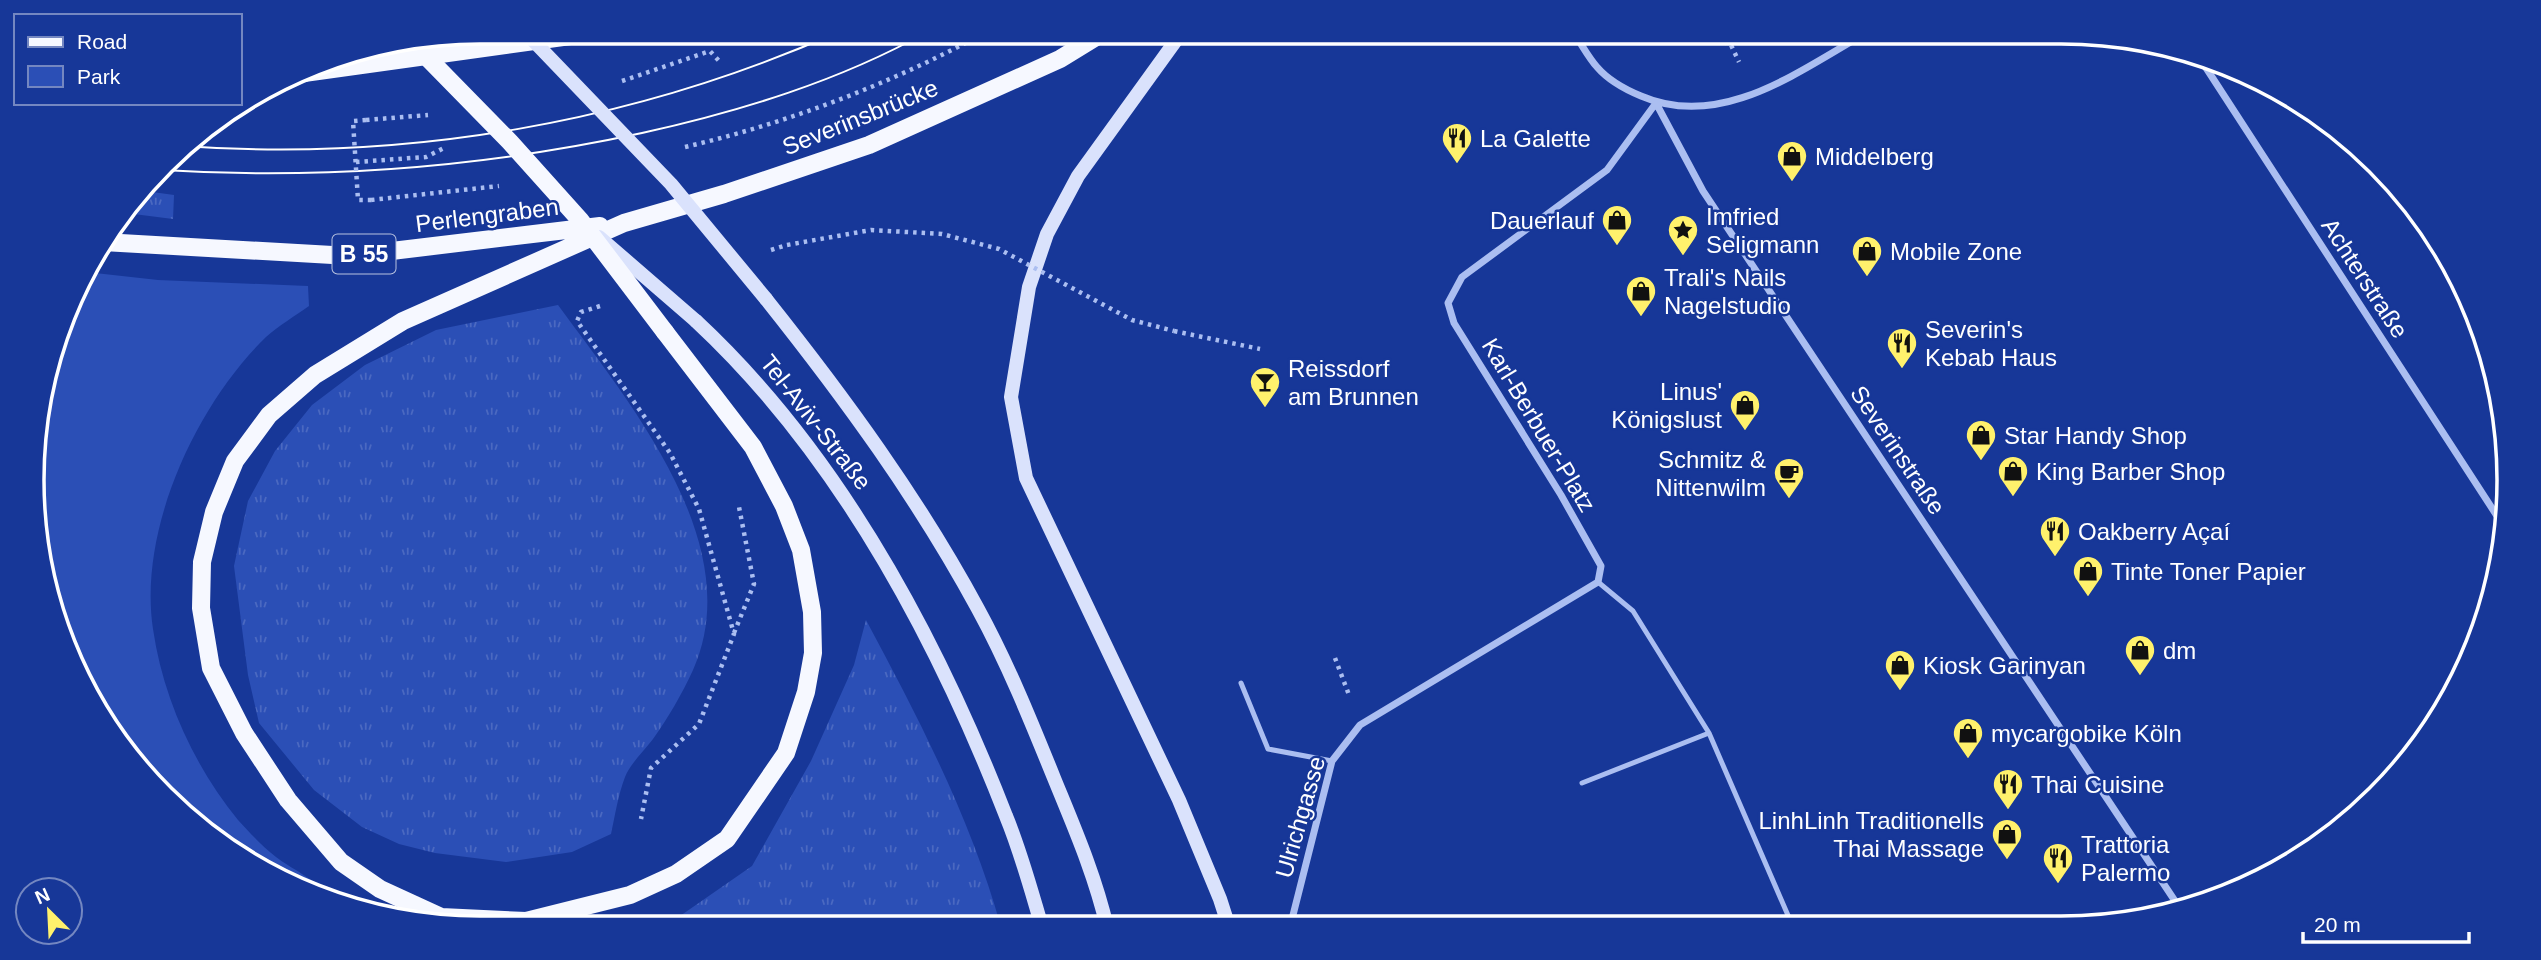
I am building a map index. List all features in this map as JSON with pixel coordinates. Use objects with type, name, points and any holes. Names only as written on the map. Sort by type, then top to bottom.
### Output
[{"type":"main road","points":[[335,69],[513,44]]},
{"type":"main road","name":"Tel-Aviv-Straße","points":[[537,44],[671,184],[839,391],[902,482],[978,610],[1041,747],[1097,886],[1104,916]]},
{"type":"main road","name":"Severinsbrücke","points":[[624,223],[724,194],[869,145],[1060,59],[1084,44]]},
{"type":"main road","points":[[1173,44],[1078,176],[1047,234],[1029,287],[1011,397],[1026,478],[1179,800],[1225,916]]},
{"type":"main road","name":"Tel-Aviv-Straße","points":[[418,48],[580,220],[730,353],[797,432],[856,515],[956,698],[1007,818],[1038,916]]},
{"type":"main road","points":[[546,916],[630,895],[676,874],[727,839],[786,753],[806,692],[813,653],[812,612],[801,551],[784,506],[753,446],[580,220]]},
{"type":"main road","points":[[432,914],[380,889],[341,862],[288,800],[244,733],[211,668],[201,608],[202,562],[214,512],[235,461],[269,415],[315,375],[403,321],[624,223]]},
{"type":"main road","name":"Perlengraben","points":[[114,243],[350,256],[624,223]]},
{"type":"street","points":[[1581,44],[1597,68],[1619,86],[1656,103],[1712,108],[1756,94],[1846,44]]},
{"type":"street","name":"Achterstraße","points":[[2207,69],[2496,514]]},
{"type":"street","name":"Karl-Berbuer-Platz","points":[[1598,582],[1601,566],[1561,495],[1454,323],[1448,303],[1462,277],[1607,170],[1656,103]]},
{"type":"street","name":"Severinstraße","points":[[1656,103],[1703,191],[2175,901]]},
{"type":"street","name":"Ulrichgasse","points":[[1293,916],[1332,761],[1360,725],[1598,582]]},
{"type":"lane","points":[[1598,582],[1633,611],[1709,733],[1788,916]]},
{"type":"lane","points":[[1241,683],[1268,749],[1332,761]]},
{"type":"lane","points":[[1582,783],[1709,733]]},
{"type":"path","points":[[683,147],[827,104],[913,68],[962,44]]},
{"type":"path","points":[[405,118],[353,121],[359,200],[476,190],[508,184]]},
{"type":"path","points":[[356,162],[426,157],[446,147]]},
{"type":"path","points":[[787,245],[871,230],[942,234],[999,249],[1132,320],[1260,349]]},
{"type":"path","points":[[581,312],[577,321],[670,453],[699,509],[734,634]]},
{"type":"path","points":[[641,819],[651,768],[699,724],[754,584],[737,499]]},
{"type":"green space","points":[[152,192],[174,195],[173,219],[134,214]]},
{"type":"green space","points":[[96,273],[158,280],[308,286],[309,306],[266,337],[240,365],[196,433],[178,471],[164,511],[154,551],[151,591],[153,629],[164,680],[194,754],[238,820],[276,857],[316,884],[262,858],[238,843],[192,808],[152,768],[102,698],[67,620],[47,537],[44,480],[47,423],[67,340]]},
{"type":"green space","points":[[558,305],[646,429],[673,476],[693,524],[705,573],[706,622],[693,670],[664,723],[627,772],[611,834],[572,852],[506,862],[435,853],[399,844],[362,827],[314,790],[259,723],[248,675],[234,566],[248,501],[275,451],[312,405],[365,365],[436,330]]},
{"type":"green space","points":[[866,620],[942,770],[975,847],[998,916],[680,916],[752,866],[811,761],[854,665]]},
{"type":"tram line","points":[[199,147],[350,148],[434,141],[517,129],[599,112],[681,90],[760,64],[809,44]]},
{"type":"tram line","points":[[173,171],[343,172],[463,162],[583,145],[716,115],[789,93],[905,44]]},
{"type":"place","name":"La Galette","points":[[1457,165]]},
{"type":"place","name":"Middelberg","points":[[1792,183]]},
{"type":"place","name":"Dauerlauf","points":[[1617,247]]},
{"type":"place","name":"Imfried Seligmann","points":[[1683,257]]},
{"type":"place","name":"Mobile Zone","points":[[1867,278]]},
{"type":"place","name":"Trali's Nails Nagelstudio","points":[[1641,318]]},
{"type":"place","name":"Severin's Kebab Haus","points":[[1902,370]]},
{"type":"place","name":"Reissdorf am Brunnen","points":[[1265,409]]},
{"type":"place","name":"Linus' Königslust","points":[[1745,432]]},
{"type":"place","name":"Star Handy Shop","points":[[1981,462]]},
{"type":"place","name":"King Barber Shop","points":[[2013,498]]},
{"type":"place","name":"Schmitz & Nittenwilm","points":[[1789,500]]},
{"type":"place","name":"Oakberry Açaí","points":[[2055,558]]},
{"type":"place","name":"Tinte Toner Papier","points":[[2088,598]]},
{"type":"place","name":"dm","points":[[2140,677]]},
{"type":"place","name":"Kiosk Garinyan","points":[[1900,692]]},
{"type":"place","name":"mycargobike Köln","points":[[1968,760]]},
{"type":"place","name":"Thai Cuisine","points":[[2008,811]]},
{"type":"place","name":"LinhLinh Traditionells Thai Massage","points":[[2007,861]]},
{"type":"place","name":"Trattoria Palermo","points":[[2058,885]]}]
